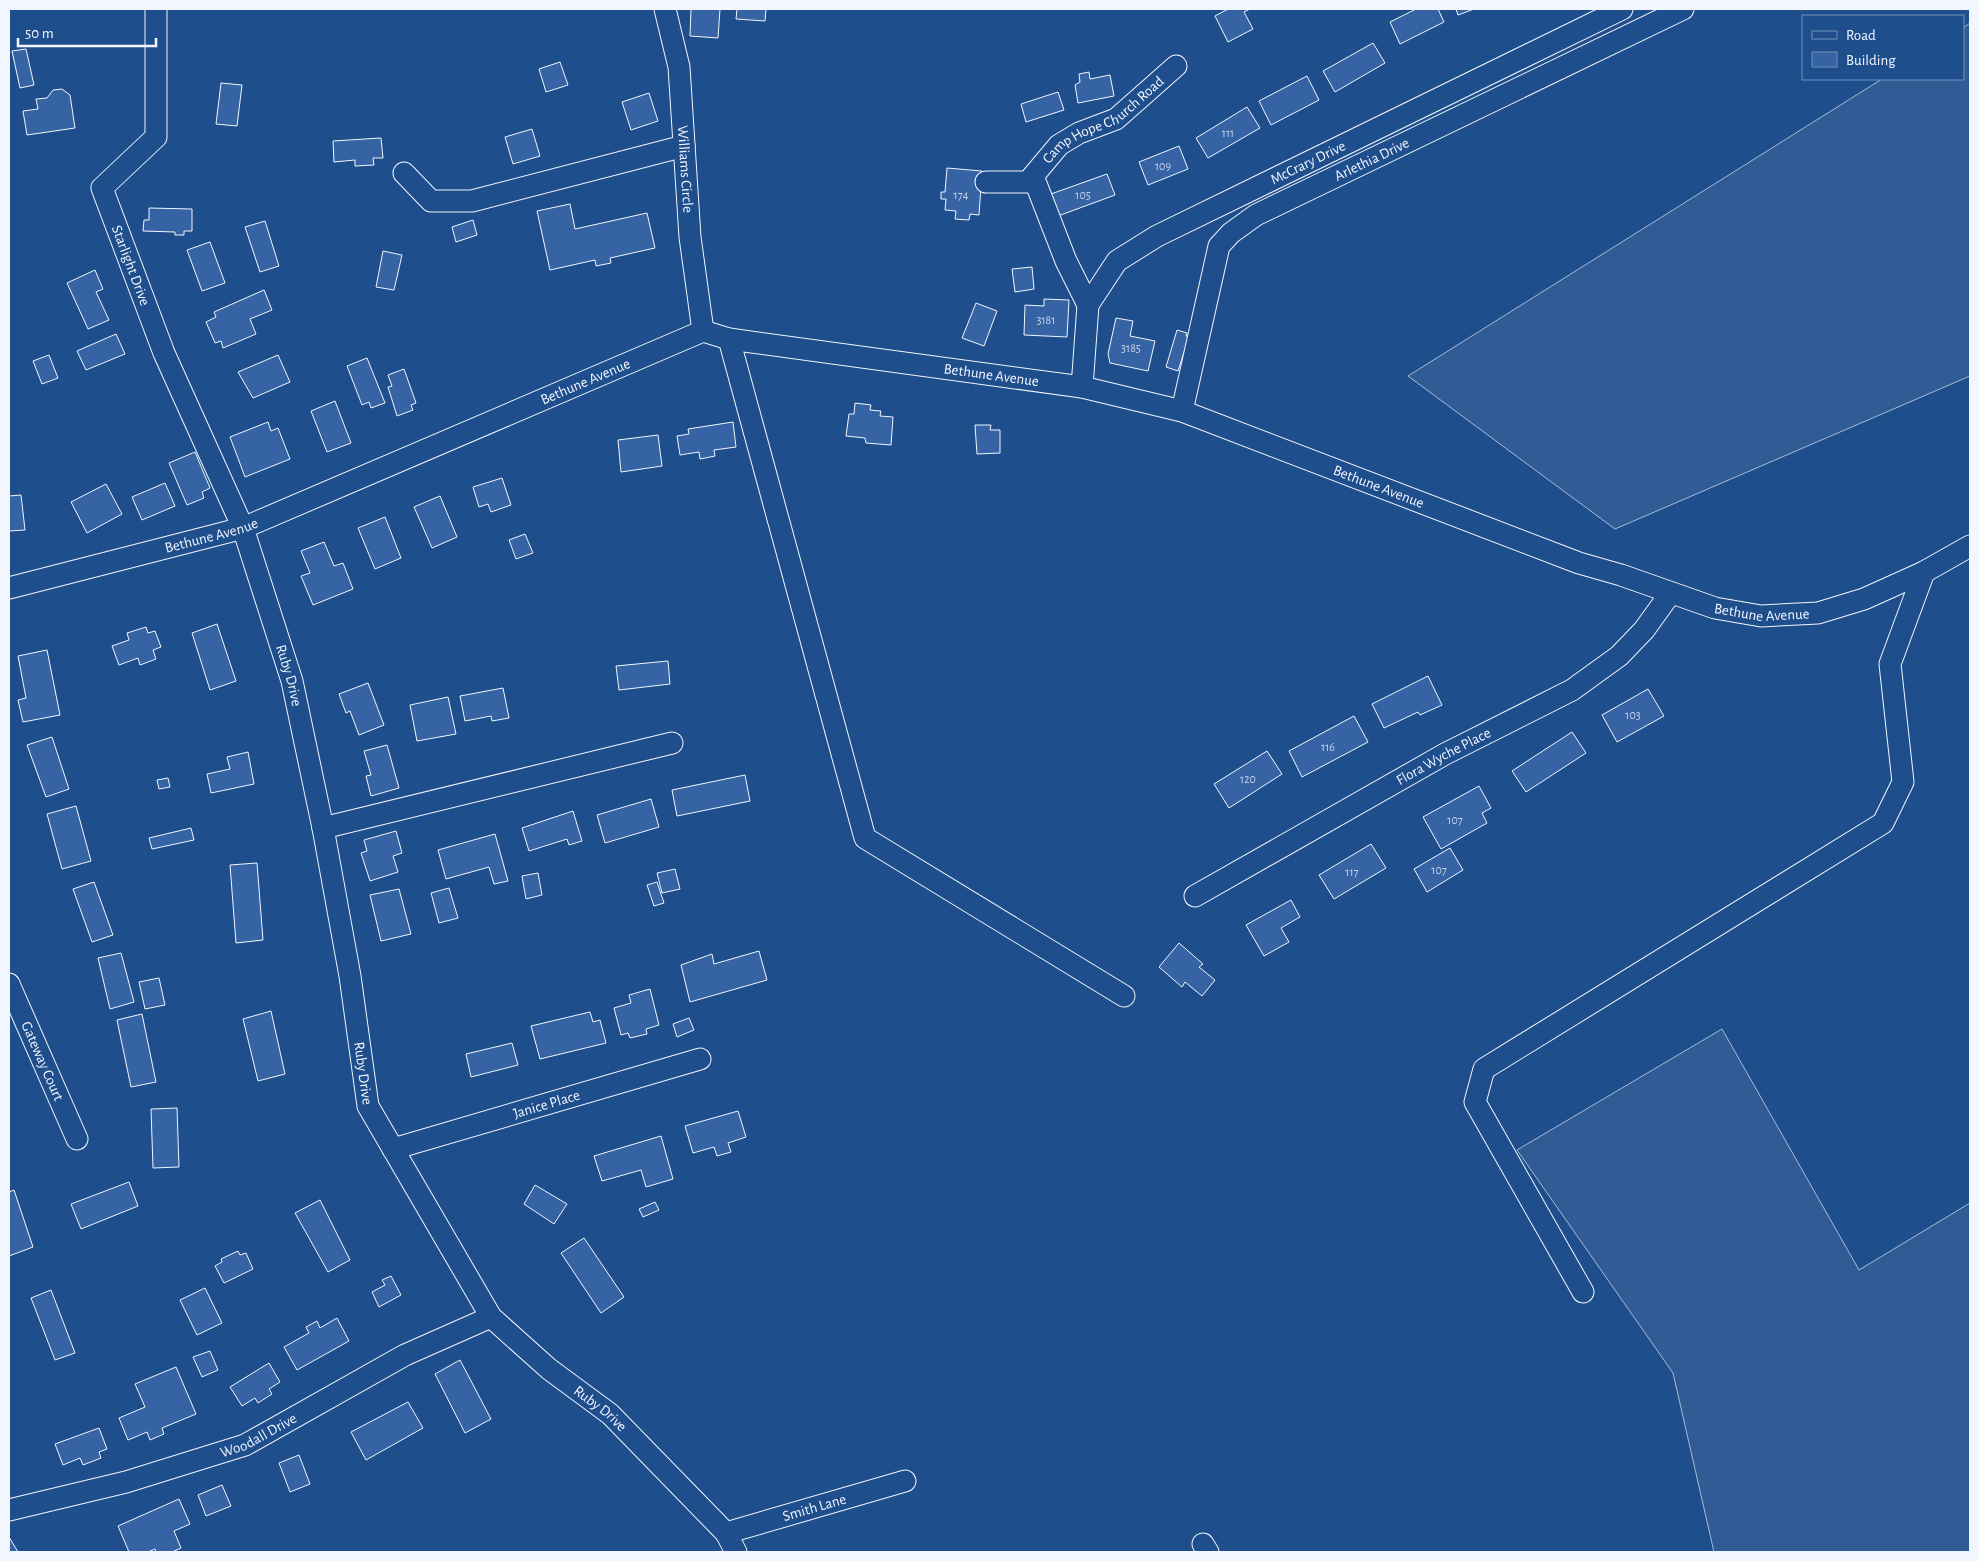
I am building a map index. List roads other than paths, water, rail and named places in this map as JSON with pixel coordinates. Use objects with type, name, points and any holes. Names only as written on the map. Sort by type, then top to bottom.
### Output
[{"type":"street","name":"Starlight Drive","points":[[156,9],[156,137],[102,188],[164,353],[243,528]]},
{"type":"street","name":"Williams Circle","points":[[665,9],[680,67],[690,237],[703,331]]},
{"type":"street","name":"McCrary Drive","points":[[1082,387],[1088,306],[1117,261],[1158,236],[1622,9]]},
{"type":"street","name":"Arlethia Drive","points":[[1182,411],[1219,246],[1231,233],[1256,215],[1683,9]]},
{"type":"street","name":"Camp Hope Church Road","points":[[986,182],[1029,182],[1058,145],[1079,133],[1116,119],[1176,66]]},
{"type":"street","points":[[404,173],[431,201],[472,201],[684,146]]},
{"type":"street","name":"Camp Hope Church Road","points":[[1033,176],[1066,261],[1088,306]]},
{"type":"street","name":"Bethune Avenue","points":[[9,588],[243,528],[703,331],[729,339],[1082,387],[1182,411],[1578,563],[1621,575],[1670,594],[1716,608],[1761,616],[1818,614],[1864,599],[1924,572],[1970,546]]},
{"type":"street","points":[[729,339],[865,838],[1124,996]]},
{"type":"street","name":"Ruby Drive","points":[[243,528],[292,681],[323,828],[350,976],[368,1106],[491,1317],[549,1369],[610,1414],[726,1533],[736,1552]]},
{"type":"street","points":[[1582,1292],[1475,1102],[1484,1069],[1883,822],[1903,782],[1890,664],[1924,572]]},
{"type":"street","name":"Flora Wyche Place","points":[[1195,896],[1445,754],[1572,690],[1625,649],[1644,630],[1670,594]]},
{"type":"street","points":[[323,828],[672,743]]},
{"type":"street","name":"Gateway Court","points":[[9,984],[77,1139]]},
{"type":"street","name":"Janice Place","points":[[393,1149],[700,1059]]},
{"type":"street","name":"Woodall Drive","points":[[9,1510],[126,1482],[245,1445],[405,1355],[491,1317]]},
{"type":"street","name":"Smith Lane","points":[[726,1533],[904,1481]]}]
